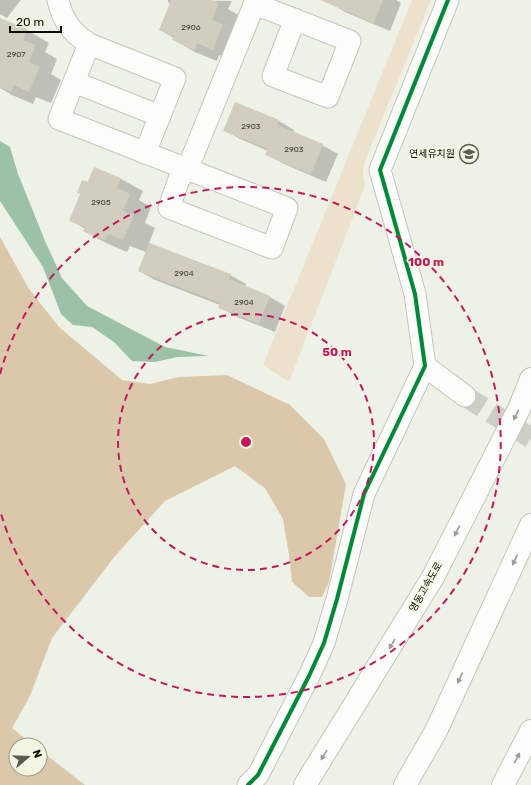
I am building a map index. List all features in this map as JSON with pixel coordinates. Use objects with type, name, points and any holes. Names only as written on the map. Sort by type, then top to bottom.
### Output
[{"type":"highway","name":"영동고속도로","points":[[305,785],[433,576],[519,409],[531,379]]},
{"type":"highway","points":[[405,785],[436,731],[531,525]]},
{"type":"highway","points":[[503,785],[531,731]]},
{"type":"street","points":[[58,0],[61,12],[68,25],[78,37],[89,44],[175,78],[145,153]]},
{"type":"street","points":[[248,785],[258,775],[309,676],[324,643],[364,494],[425,366],[415,294],[380,170],[448,0]]},
{"type":"street","points":[[89,44],[59,119],[187,170],[287,208],[272,248],[169,208],[180,179],[187,170],[255,2],[295,19]]},
{"type":"street","points":[[74,82],[160,116]]},
{"type":"street","points":[[425,366],[465,396]]},
{"type":"shaded area","points":[[412,0],[431,0],[365,161],[363,173],[365,186],[289,382],[263,365]]},
{"type":"shaded area","points":[[0,141],[10,147],[18,174],[45,241],[62,278],[87,306],[165,347],[209,356],[177,357],[155,362],[132,361],[114,342],[92,327],[73,325],[61,314],[43,267],[0,201]]},
{"type":"shaded area","points":[[0,237],[29,289],[59,327],[122,380],[150,384],[179,377],[227,375],[290,405],[324,439],[346,484],[329,582],[322,597],[309,597],[292,582],[283,519],[265,488],[235,466],[165,501],[115,556],[52,638],[30,696],[12,728],[23,737],[8,737],[8,777],[48,777],[48,756],[85,785],[0,785]]},
{"type":"building","points":[[171,0],[212,0],[219,3],[212,20],[223,24],[213,50],[197,43],[195,50],[172,40],[174,36],[159,30]]},
{"type":"building","points":[[320,0],[383,0],[374,23]]},
{"type":"building","points":[[0,18],[27,29],[23,40],[36,45],[29,62],[40,67],[29,92],[14,85],[11,92],[0,87]]},
{"type":"building","points":[[235,102],[279,120],[277,125],[323,144],[311,174],[265,155],[268,149],[223,131]]},
{"type":"building","points":[[94,167],[121,178],[117,188],[130,194],[123,211],[134,215],[123,240],[108,234],[105,240],[83,231],[85,227],[69,221],[80,194],[77,193],[82,180],[88,182]]},
{"type":"building","points":[[149,243],[231,274],[229,279],[270,296],[259,324],[218,308],[220,303],[138,271]]},
{"type":"tunnel","points":[[465,396],[531,438]]},
{"type":"cycle path","points":[[248,785],[258,775],[309,676],[324,643],[364,494],[425,366],[415,294],[380,170],[448,0]]},
{"type":"place","name":"연세유치원","points":[[469,154]]}]
